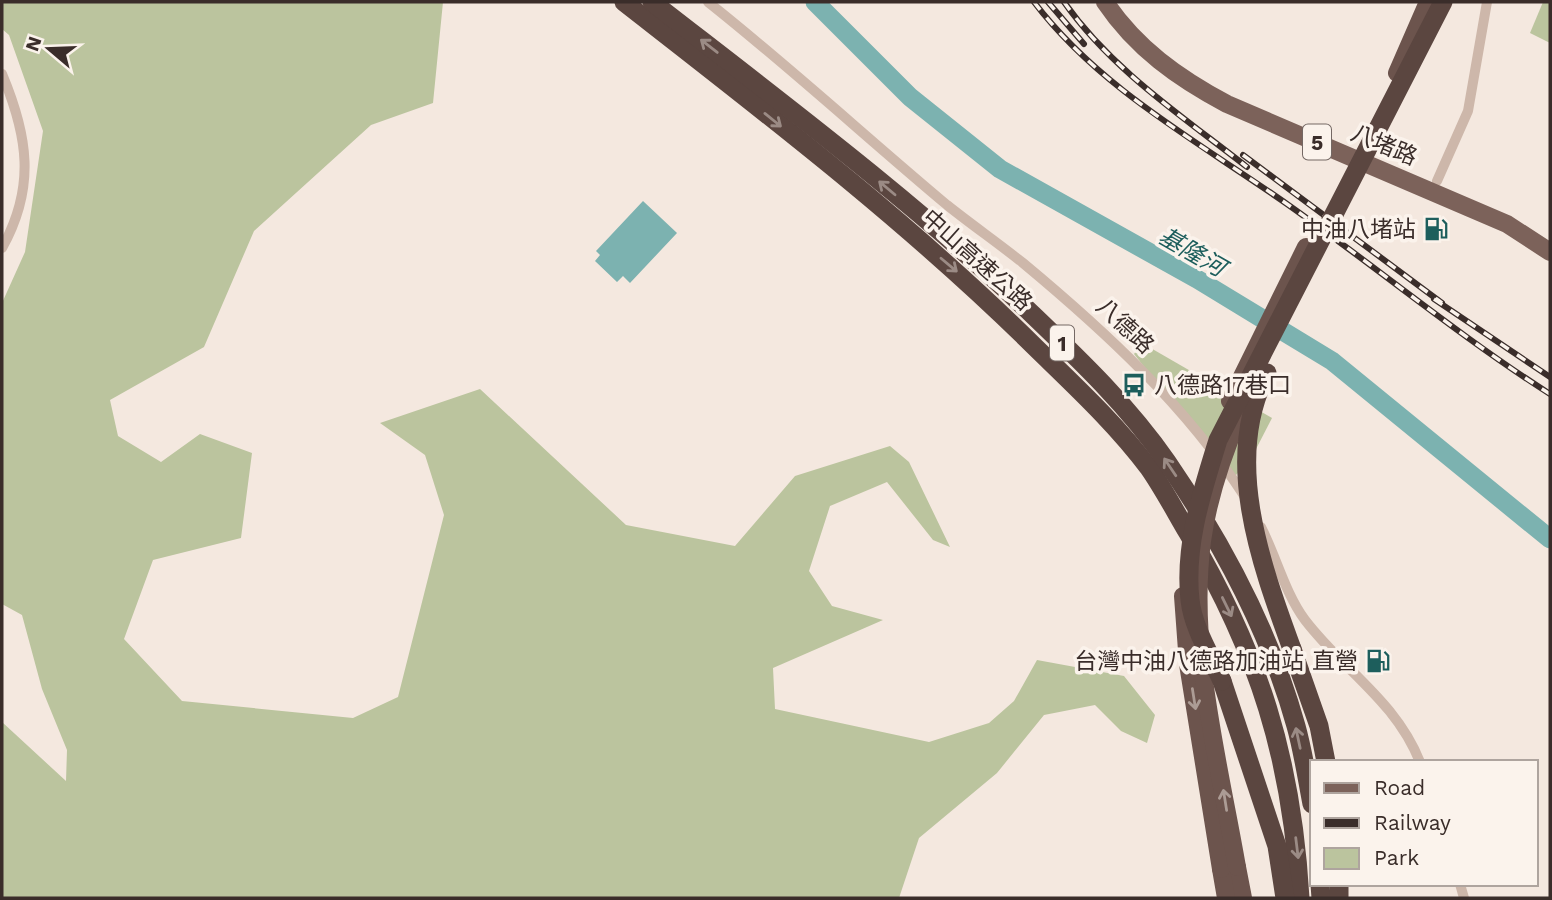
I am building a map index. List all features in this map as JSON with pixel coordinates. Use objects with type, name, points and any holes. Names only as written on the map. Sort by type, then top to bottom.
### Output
[{"type":"highway","name":"中山高速公路","points":[[624,2],[969,281],[1092,403],[1149,468],[1206,565],[1248,650],[1270,708],[1287,785],[1297,851],[1300,898]]},
{"type":"highway","name":"中山高速公路","points":[[652,2],[830,140],[977,262],[1105,384],[1166,460],[1232,570],[1279,674],[1296,726],[1310,794]]},
{"type":"highway","points":[[1397,73],[1428,2]]},
{"type":"highway","points":[[1243,898],[1229,868],[1185,634],[1184,546],[1190,513],[1201,474],[1240,375],[1433,2]]},
{"type":"highway","points":[[1285,898],[1277,846],[1222,681],[1195,621],[1190,601],[1190,554],[1195,516],[1217,440],[1443,2]]},
{"type":"highway","points":[[1226,898],[1229,868],[1199,617],[1202,541],[1213,492],[1250,391],[1450,2]]},
{"type":"highway","points":[[1326,760],[1319,726],[1253,533],[1248,443],[1257,392],[1458,2]]},
{"type":"main road","name":"八堵路","points":[[1105,2],[1139,45],[1195,86],[1227,104],[1507,224],[1550,252]]},
{"type":"main road","name":"八堵路","points":[[1119,2],[1148,36],[1201,76],[1232,93],[1512,213],[1550,238]]},
{"type":"street","name":"八德路","points":[[708,2],[830,102],[947,205],[1023,263],[1142,369],[1225,467],[1263,530],[1304,619],[1388,706],[1401,722],[1419,760]]},
{"type":"street","points":[[1437,181],[1468,111],[1487,2]]},
{"type":"street","points":[[2,74],[23,138],[26,180],[15,224],[2,248]]},
{"type":"green space","points":[[2,2],[443,2],[433,103],[371,125],[254,231],[204,347],[110,400],[118,436],[161,462],[200,434],[252,453],[241,538],[153,560],[124,639],[182,701],[353,718],[398,697],[444,515],[425,455],[380,423],[480,389],[626,525],[735,546],[795,476],[890,446],[909,462],[950,547],[933,540],[887,482],[830,506],[809,571],[832,606],[883,620],[773,668],[775,709],[929,742],[989,723],[1014,701],[1037,660],[1124,676],[1155,715],[1147,743],[1121,731],[1095,705],[1044,715],[997,773],[919,838],[899,898],[2,898],[2,722],[66,781],[67,750],[42,689],[22,615],[2,604],[2,303],[25,252],[43,131],[9,35],[2,29]]},
{"type":"green space","points":[[1543,2],[1550,2],[1550,43],[1530,33]]},
{"type":"green space","points":[[1142,343],[1272,418],[1255,451],[1233,479],[1134,354]]},
{"type":"water","points":[[643,201],[677,233],[630,283],[623,276],[617,282],[595,261],[600,255],[596,251]]},
{"type":"waterway","name":"基隆河","points":[[815,2],[910,97],[1000,169],[1197,279],[1332,361],[1550,539]]},
{"type":"railway","points":[[1034,2],[1060,33],[1120,88],[1287,204],[1483,349],[1550,394]]},
{"type":"railway","points":[[1048,2],[1084,44]]},
{"type":"railway","points":[[1064,2],[1083,27],[1126,71],[1247,167]]},
{"type":"railway","points":[[1243,155],[1442,303]]},
{"type":"railway","points":[[1434,299],[1550,377]]},
{"type":"place","name":"中油八堵站","points":[[1436,229]]},
{"type":"place","name":"八德路17巷口","points":[[1134,385]]},
{"type":"place","name":"台灣中油八德路加油站 直營","points":[[1378,661]]}]
